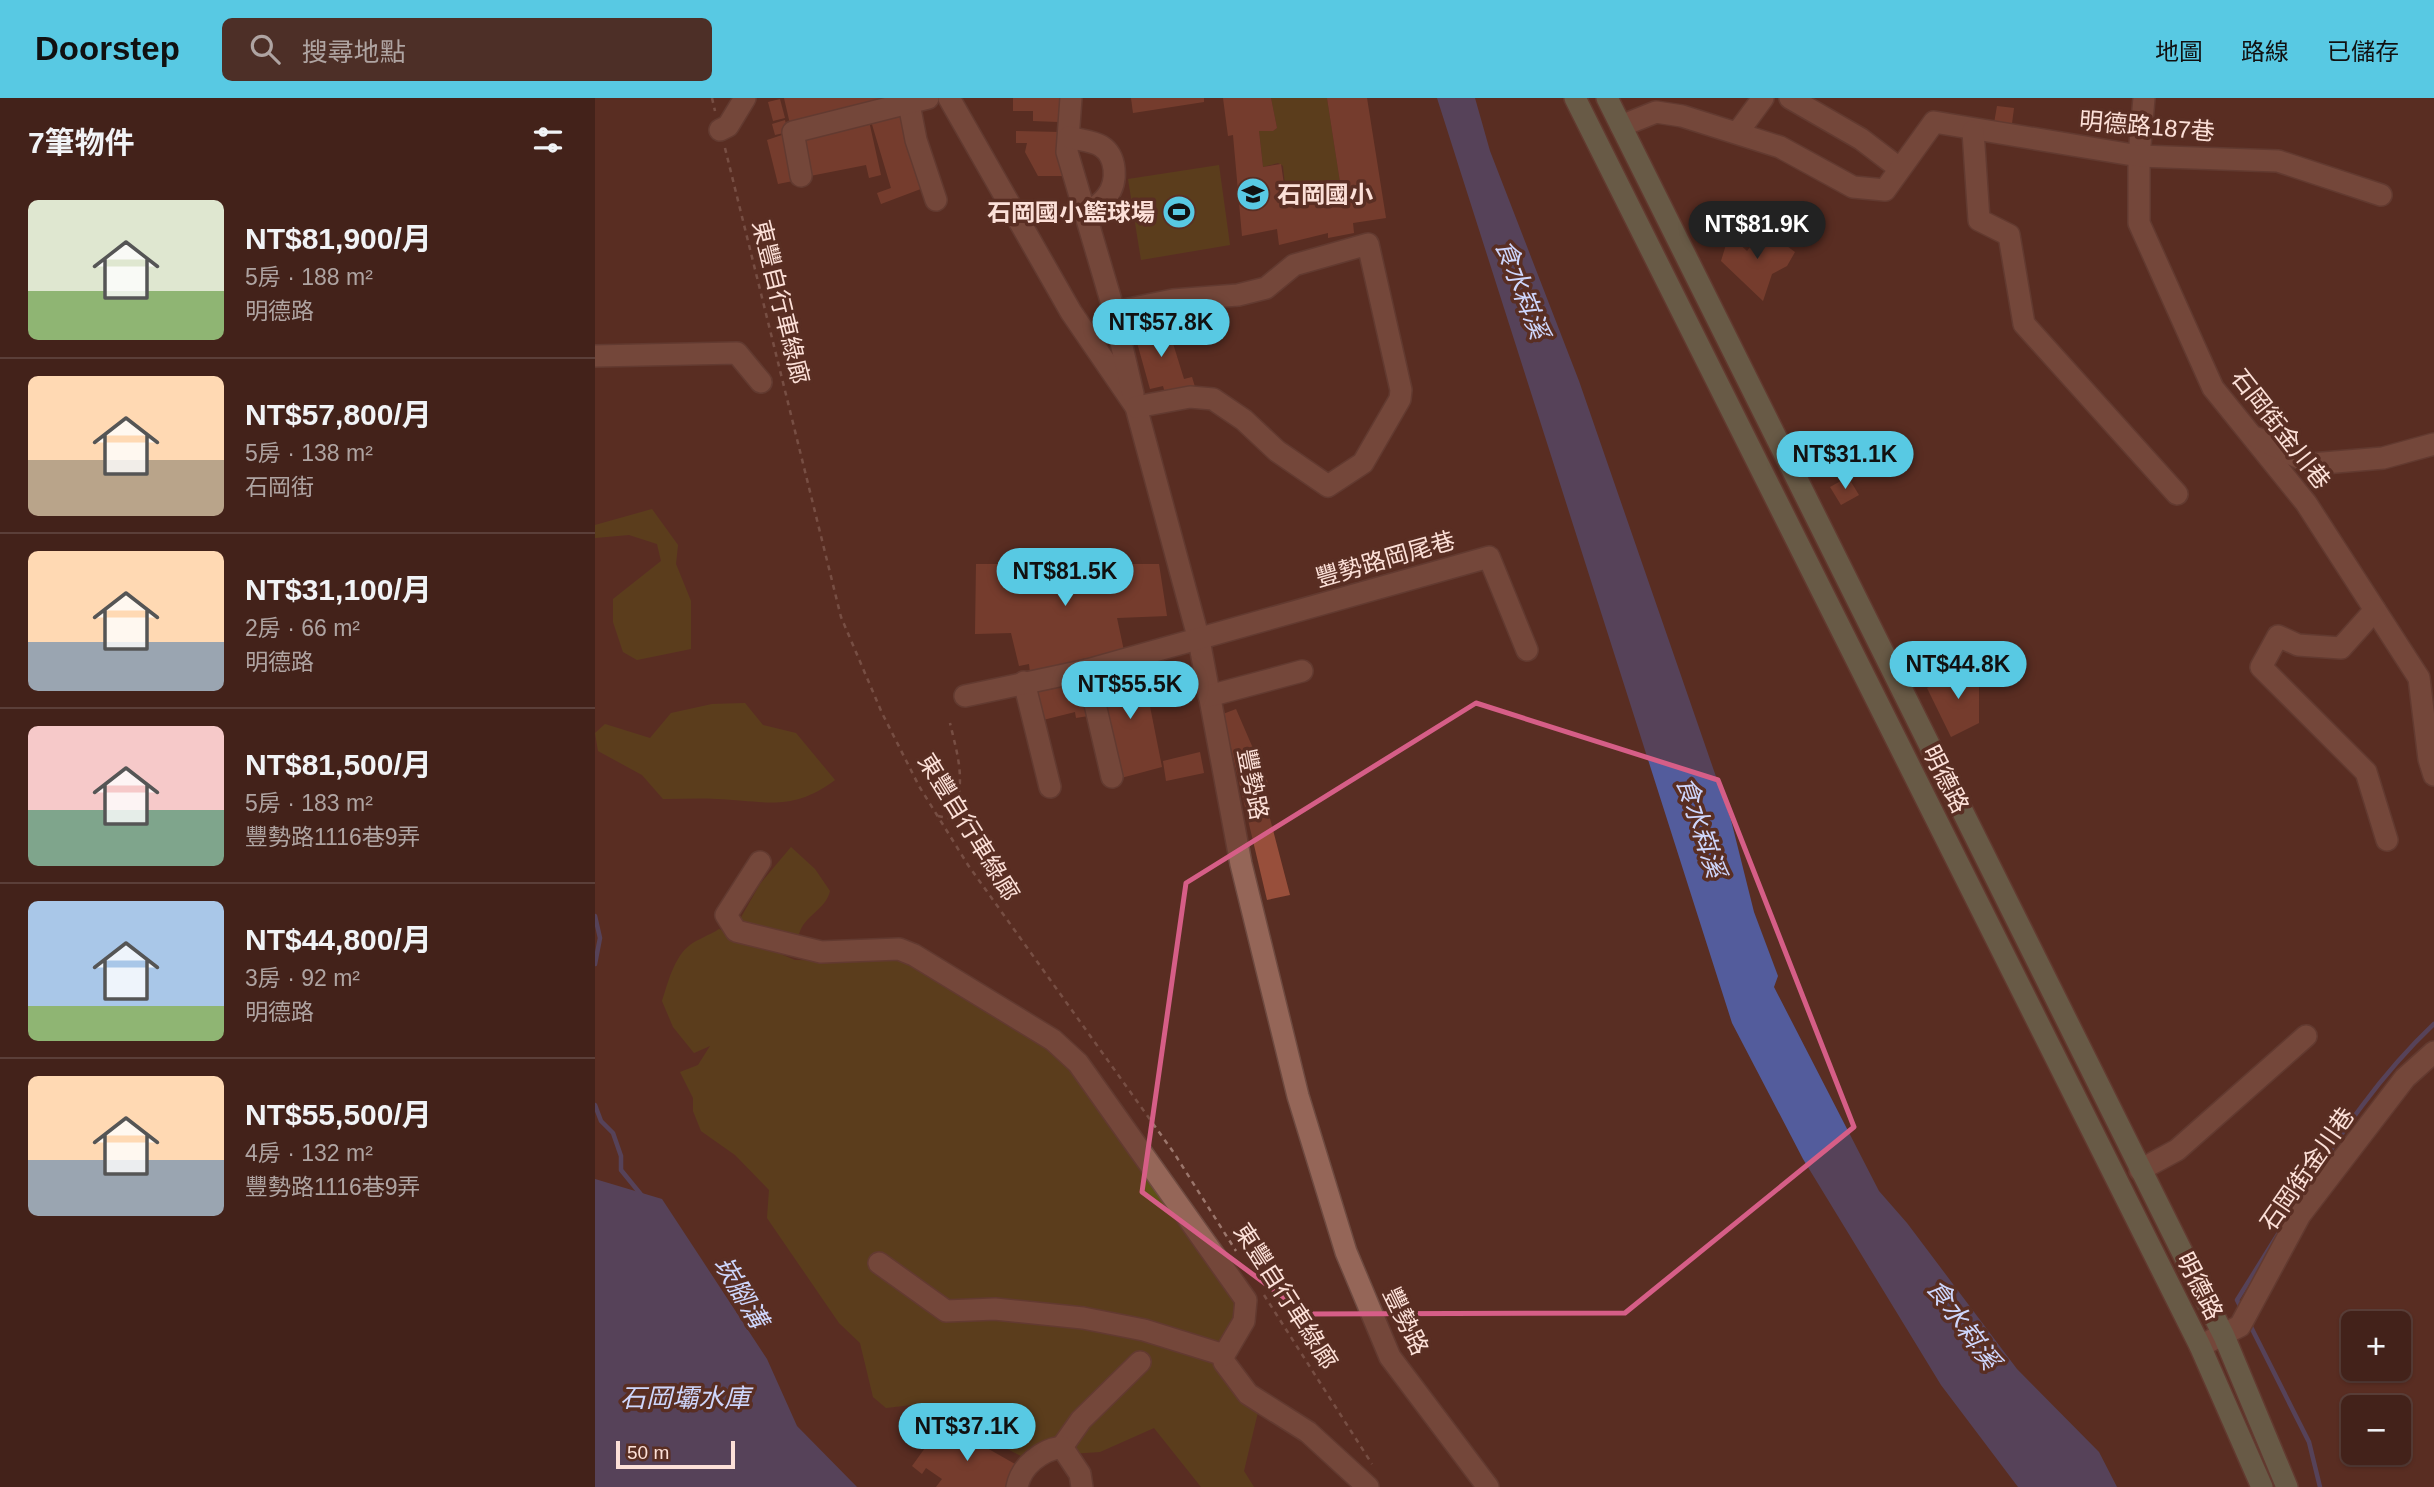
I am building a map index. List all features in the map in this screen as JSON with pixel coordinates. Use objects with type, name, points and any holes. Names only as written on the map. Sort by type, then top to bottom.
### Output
[{"type":"main road","name":"明德路","points":[[1575,98],[2200,1346],[2262,1487]]},
{"type":"main road","name":"明德路","points":[[1607,98],[1740,370],[2224,1336],[2287,1487]]},
{"type":"main road","points":[[1717,383],[1740,370]]},
{"type":"street","points":[[720,130],[728,126],[745,98]]},
{"type":"street","name":"豐勢路","points":[[949,98],[1071,312],[1136,407],[1199,640],[1241,864],[1298,1096],[1346,1252],[1390,1357],[1488,1487]]},
{"type":"street","points":[[1072,98],[1067,152],[1114,312],[1136,407],[1190,397],[1213,399],[1244,420],[1277,451],[1328,486],[1363,463],[1400,399],[1401,390],[1368,244],[1294,265],[1266,288],[1238,295],[1173,300],[1114,312]]},
{"type":"street","points":[[1738,132],[1763,98]]},
{"type":"street","points":[[1790,98],[1861,138],[1899,168]]},
{"type":"street","name":"石岡街金川巷","points":[[2144,98],[2139,156],[2139,223],[2213,388],[2306,503],[2419,678],[2429,759],[2434,775]]},
{"type":"street","points":[[801,176],[793,132],[919,101],[916,140],[936,200]]},
{"type":"street","name":"明德路187巷","points":[[1621,126],[1656,112],[1682,116],[1780,147],[1853,187],[1885,190],[1934,122],[1973,131],[2139,156],[2278,161],[2381,195]]},
{"type":"street","points":[[1973,131],[1979,220],[2009,234],[2024,324],[2177,494]]},
{"type":"street","points":[[1069,137],[1101,146],[1111,157],[1115,170],[1114,184],[1107,197],[1086,214]]},
{"type":"street","points":[[595,356],[737,353],[761,382]]},
{"type":"street","points":[[2252,436],[2312,464],[2383,458],[2434,444]]},
{"type":"street","name":"豐勢路岡尾巷","points":[[1199,640],[1489,557],[1527,650]]},
{"type":"street","points":[[2375,610],[2341,648],[2298,645],[2278,636],[2261,667],[2367,772],[2387,840]]},
{"type":"street","points":[[965,696],[1087,670],[1199,640]]},
{"type":"street","points":[[1087,670],[1112,777]]},
{"type":"street","points":[[1209,696],[1302,671]]},
{"type":"street","points":[[1024,682],[1049,787]]},
{"type":"street","points":[[760,862],[726,915],[736,931],[821,952],[899,950],[914,955],[1053,1040],[1079,1063],[1245,1300],[1244,1321],[1224,1354],[1224,1363],[1248,1394],[1308,1432],[1368,1487]]},
{"type":"street","points":[[2140,1170],[2177,1150],[2306,1036]]},
{"type":"street","name":"石岡街金川巷","points":[[2200,1346],[2240,1326],[2301,1216],[2405,1078],[2434,1052]]},
{"type":"street","points":[[879,1263],[946,1311],[995,1309],[1083,1318],[1144,1330],[1224,1354]]},
{"type":"street","points":[[1017,1487],[1026,1468],[1040,1455],[1062,1447],[1081,1420],[1140,1362]]},
{"type":"street","points":[[1062,1447],[1080,1474],[1082,1487]]},
{"type":"path","name":"東豐自行車綠廊","points":[[712,98],[841,617],[882,713],[968,865],[1174,1153],[1240,1257]]},
{"type":"path","points":[[938,816],[952,819],[961,794],[962,770],[950,723]]},
{"type":"path","name":"東豐自行車綠廊","points":[[1262,1292],[1372,1464]]},
{"type":"highlighted area","points":[[1476,703],[1718,780],[1854,1127],[1625,1313],[1306,1314],[1142,1192],[1186,883]]},
{"type":"shaded area","points":[[1271,98],[1327,98],[1342,195],[1324,199],[1325,203],[1316,199],[1308,206],[1307,202],[1287,205],[1283,166],[1278,163],[1263,167],[1259,131],[1273,131],[1277,128]]},
{"type":"shaded area","name":"石岡國小籃球場","points":[[1219,165],[1230,245],[1141,260],[1128,179]]},
{"type":"shaded area","points":[[652,509],[678,545],[676,564],[691,601],[691,649],[637,660],[623,652],[613,622],[613,599],[661,561],[657,544],[629,535],[595,538],[595,525]]},
{"type":"shaded area","points":[[745,703],[763,725],[796,733],[835,780],[820,790],[792,801],[663,799],[642,775],[598,751],[595,733],[605,724],[650,738],[671,713],[712,704]]},
{"type":"shaded area","points":[[791,847],[815,869],[830,891],[824,903],[799,934],[766,940],[736,926],[760,884]]},
{"type":"shaded area","points":[[719,929],[795,960],[846,961],[873,954],[919,962],[1062,1058],[1238,1302],[1235,1320],[1223,1338],[1258,1412],[1244,1471],[1254,1487],[1201,1487],[1154,1428],[1100,1452],[1023,1457],[920,1404],[886,1408],[873,1397],[860,1343],[839,1323],[767,1218],[769,1190],[735,1155],[701,1131],[693,1111],[693,1098],[680,1072],[698,1065],[710,1046],[694,1053],[673,1027],[662,1001],[672,971],[684,950]]},
{"type":"water","name":"食水嵙溪","points":[[1437,98],[1475,98],[1490,151],[1579,381],[1731,820],[1754,912],[1778,976],[1774,987],[1879,1191],[1907,1223],[2017,1369],[2099,1452],[2117,1487],[2018,1487],[1941,1385],[1803,1159],[1732,1023]]},
{"type":"water","name":"石岡壩水庫","points":[[595,1179],[662,1199],[767,1359],[797,1426],[857,1487],[595,1487]]},
{"type":"building","points":[[784,98],[881,99],[873,101],[874,105],[790,124]]},
{"type":"building","points":[[1013,98],[1060,98],[1059,122],[1033,121],[1033,111],[1013,111]]},
{"type":"building","points":[[1131,98],[1204,98],[1204,102],[1133,113]]},
{"type":"building","points":[[1223,98],[1271,98],[1277,128],[1273,131],[1259,131],[1263,167],[1281,164],[1287,205],[1308,202],[1308,206],[1313,200],[1325,203],[1324,199],[1342,195],[1327,98],[1367,98],[1386,218],[1353,223],[1354,233],[1328,238],[1328,233],[1279,245],[1277,229],[1242,236],[1233,135],[1228,136]]},
{"type":"building","points":[[780,99],[785,118],[773,121],[768,102]]},
{"type":"building","points":[[1997,106],[2014,108],[2011,131],[1993,129]]},
{"type":"building","points":[[907,112],[926,187],[881,204],[877,193],[891,188],[871,121]]},
{"type":"building","points":[[785,120],[788,132],[775,135],[772,124]]},
{"type":"building","points":[[869,121],[881,175],[869,178],[866,165],[810,176],[801,137]]},
{"type":"building","points":[[1016,131],[1059,132],[1059,157],[1063,176],[1038,176],[1025,152],[1027,143],[1016,143]]},
{"type":"building","points":[[782,135],[793,181],[778,184],[767,140]]},
{"type":"building","points":[[1764,229],[1795,252],[1787,266],[1772,274],[1763,301],[1721,261],[1729,235],[1747,251]]},
{"type":"building","points":[[1147,316],[1148,319],[1156,316],[1166,339],[1171,337],[1184,379],[1192,377],[1195,387],[1166,396],[1163,386],[1150,389],[1136,339],[1141,336],[1136,324]]},
{"type":"building","points":[[1848,477],[1859,495],[1841,505],[1830,487]]},
{"type":"building","points":[[976,564],[1159,564],[1167,616],[1117,618],[1124,651],[1030,672],[1029,664],[1019,666],[1011,633],[975,634]]},
{"type":"building","points":[[1142,666],[1162,767],[1121,778],[1097,676]]},
{"type":"building","points":[[1970,667],[1979,684],[1979,723],[1951,737],[1927,688]]},
{"type":"building","points":[[1079,679],[1088,716],[1076,718],[1075,712],[1043,720],[1036,689]]},
{"type":"building","points":[[1236,709],[1268,783],[1262,788],[1290,895],[1267,900],[1223,714]]},
{"type":"building","points":[[1200,752],[1204,773],[1166,781],[1163,761]]},
{"type":"building","points":[[943,1423],[1020,1467],[1030,1484],[1027,1487],[936,1487],[942,1479],[926,1468],[922,1474],[912,1466]]},
{"type":"waterway","name":"崁腳溝","points":[[595,916],[600,938],[595,964]]},
{"type":"waterway","points":[[2301,1197],[2362,1106],[2396,1063],[2434,1024]]},
{"type":"waterway","name":"崁腳溝","points":[[595,1105],[601,1121],[613,1133],[621,1156],[621,1170],[643,1197]]},
{"type":"waterway","points":[[2241,1308],[2237,1300],[2280,1231]]},
{"type":"waterway","points":[[2250,1325],[2309,1442],[2320,1487]]},
{"type":"place","name":"石岡國小","points":[[1253,194]]},
{"type":"place","name":"石岡國小籃球場","points":[[1179,212]]}]
